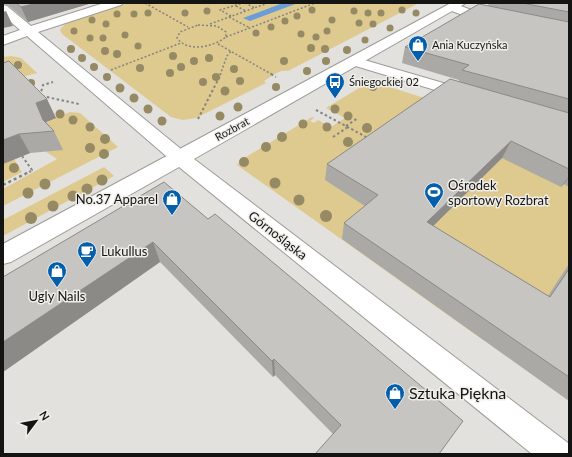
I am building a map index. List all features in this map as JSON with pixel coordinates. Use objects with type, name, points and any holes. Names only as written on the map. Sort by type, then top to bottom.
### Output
[{"type":"street","points":[[3,41],[49,24],[117,3]]},
{"type":"street","points":[[457,5],[472,14],[506,19]]},
{"type":"street","name":"Rozbrat","points":[[3,255],[457,5]]},
{"type":"street","name":"Górnośląska","points":[[3,9],[180,158],[557,454]]},
{"type":"street","points":[[354,61],[481,99]]},
{"type":"path","points":[[145,3],[188,27]]},
{"type":"path","points":[[250,28],[220,10],[244,3],[255,8]]},
{"type":"path","points":[[181,43],[178,41],[178,35],[188,27],[207,25],[268,3]]},
{"type":"path","points":[[117,68],[181,43],[195,47],[217,44],[226,37],[315,3]]},
{"type":"path","points":[[236,6],[246,11]]},
{"type":"path","points":[[207,25],[221,28],[226,32],[226,37]]},
{"type":"path","points":[[217,44],[273,75]]},
{"type":"path","points":[[195,122],[202,114],[231,51]]},
{"type":"path","points":[[40,96],[43,85],[54,81]]},
{"type":"path","points":[[36,98],[40,96],[57,98],[65,103],[80,104]]},
{"type":"path","points":[[312,108],[373,141]]},
{"type":"path","points":[[333,137],[358,118]]},
{"type":"path","points":[[3,185],[32,170],[22,156]]},
{"type":"shaded area","points":[[129,3],[419,3],[288,71],[278,72],[264,81],[266,83],[196,118],[183,120],[171,117],[62,34],[60,30],[72,20],[81,16]]},
{"type":"shaded area","points":[[11,56],[21,58],[37,73],[3,82],[3,57]]},
{"type":"shaded area","name":"Ośrodek sportowy Rozbrat","points":[[369,82],[374,82],[569,144],[569,332],[512,296],[483,340],[237,165],[241,160],[312,117],[314,118],[310,121],[314,123],[318,120],[331,127],[345,118],[326,108]]},
{"type":"shaded area","points":[[70,112],[80,113],[118,147],[3,206],[3,189],[57,159],[45,151],[55,141],[40,124]]},
{"type":"shaded area","points":[[14,159],[22,172],[3,182],[3,164]]},
{"type":"shaded area","points":[[104,167],[114,176],[3,236],[3,220]]},
{"type":"water","points":[[283,3],[298,3],[250,21],[243,18]]},
{"type":"building","points":[[16,3],[37,3],[21,7]]},
{"type":"building","points":[[522,3],[569,3],[569,12]]},
{"type":"building","points":[[479,4],[569,22],[569,99],[462,70],[469,65],[405,47]]},
{"type":"building","points":[[9,61],[47,99],[36,103],[43,120],[54,131],[19,134],[3,140],[3,63]]},
{"type":"building","points":[[450,79],[569,113],[569,169],[511,141],[427,222],[550,297],[569,269],[569,377],[344,223],[378,195],[327,164]]},
{"type":"building","points":[[164,182],[208,219],[215,214],[463,421],[439,454],[315,454],[341,425],[274,359],[272,361],[153,242],[3,342],[3,277]]},
{"type":"place","name":"Ania Kuczyńska","points":[[418,62]]},
{"type":"place","name":"Śniegockiej 02","points":[[335,99]]},
{"type":"place","name":"Ośrodek sportowy Rozbrat","points":[[434,209]]},
{"type":"place","name":"No.37 Apparel","points":[[172,216]]},
{"type":"place","name":"Lukullus","points":[[87,268]]},
{"type":"place","name":"Ugly Nails","points":[[57,288]]},
{"type":"place","name":"Sztuka Piękna","points":[[395,410]]}]
